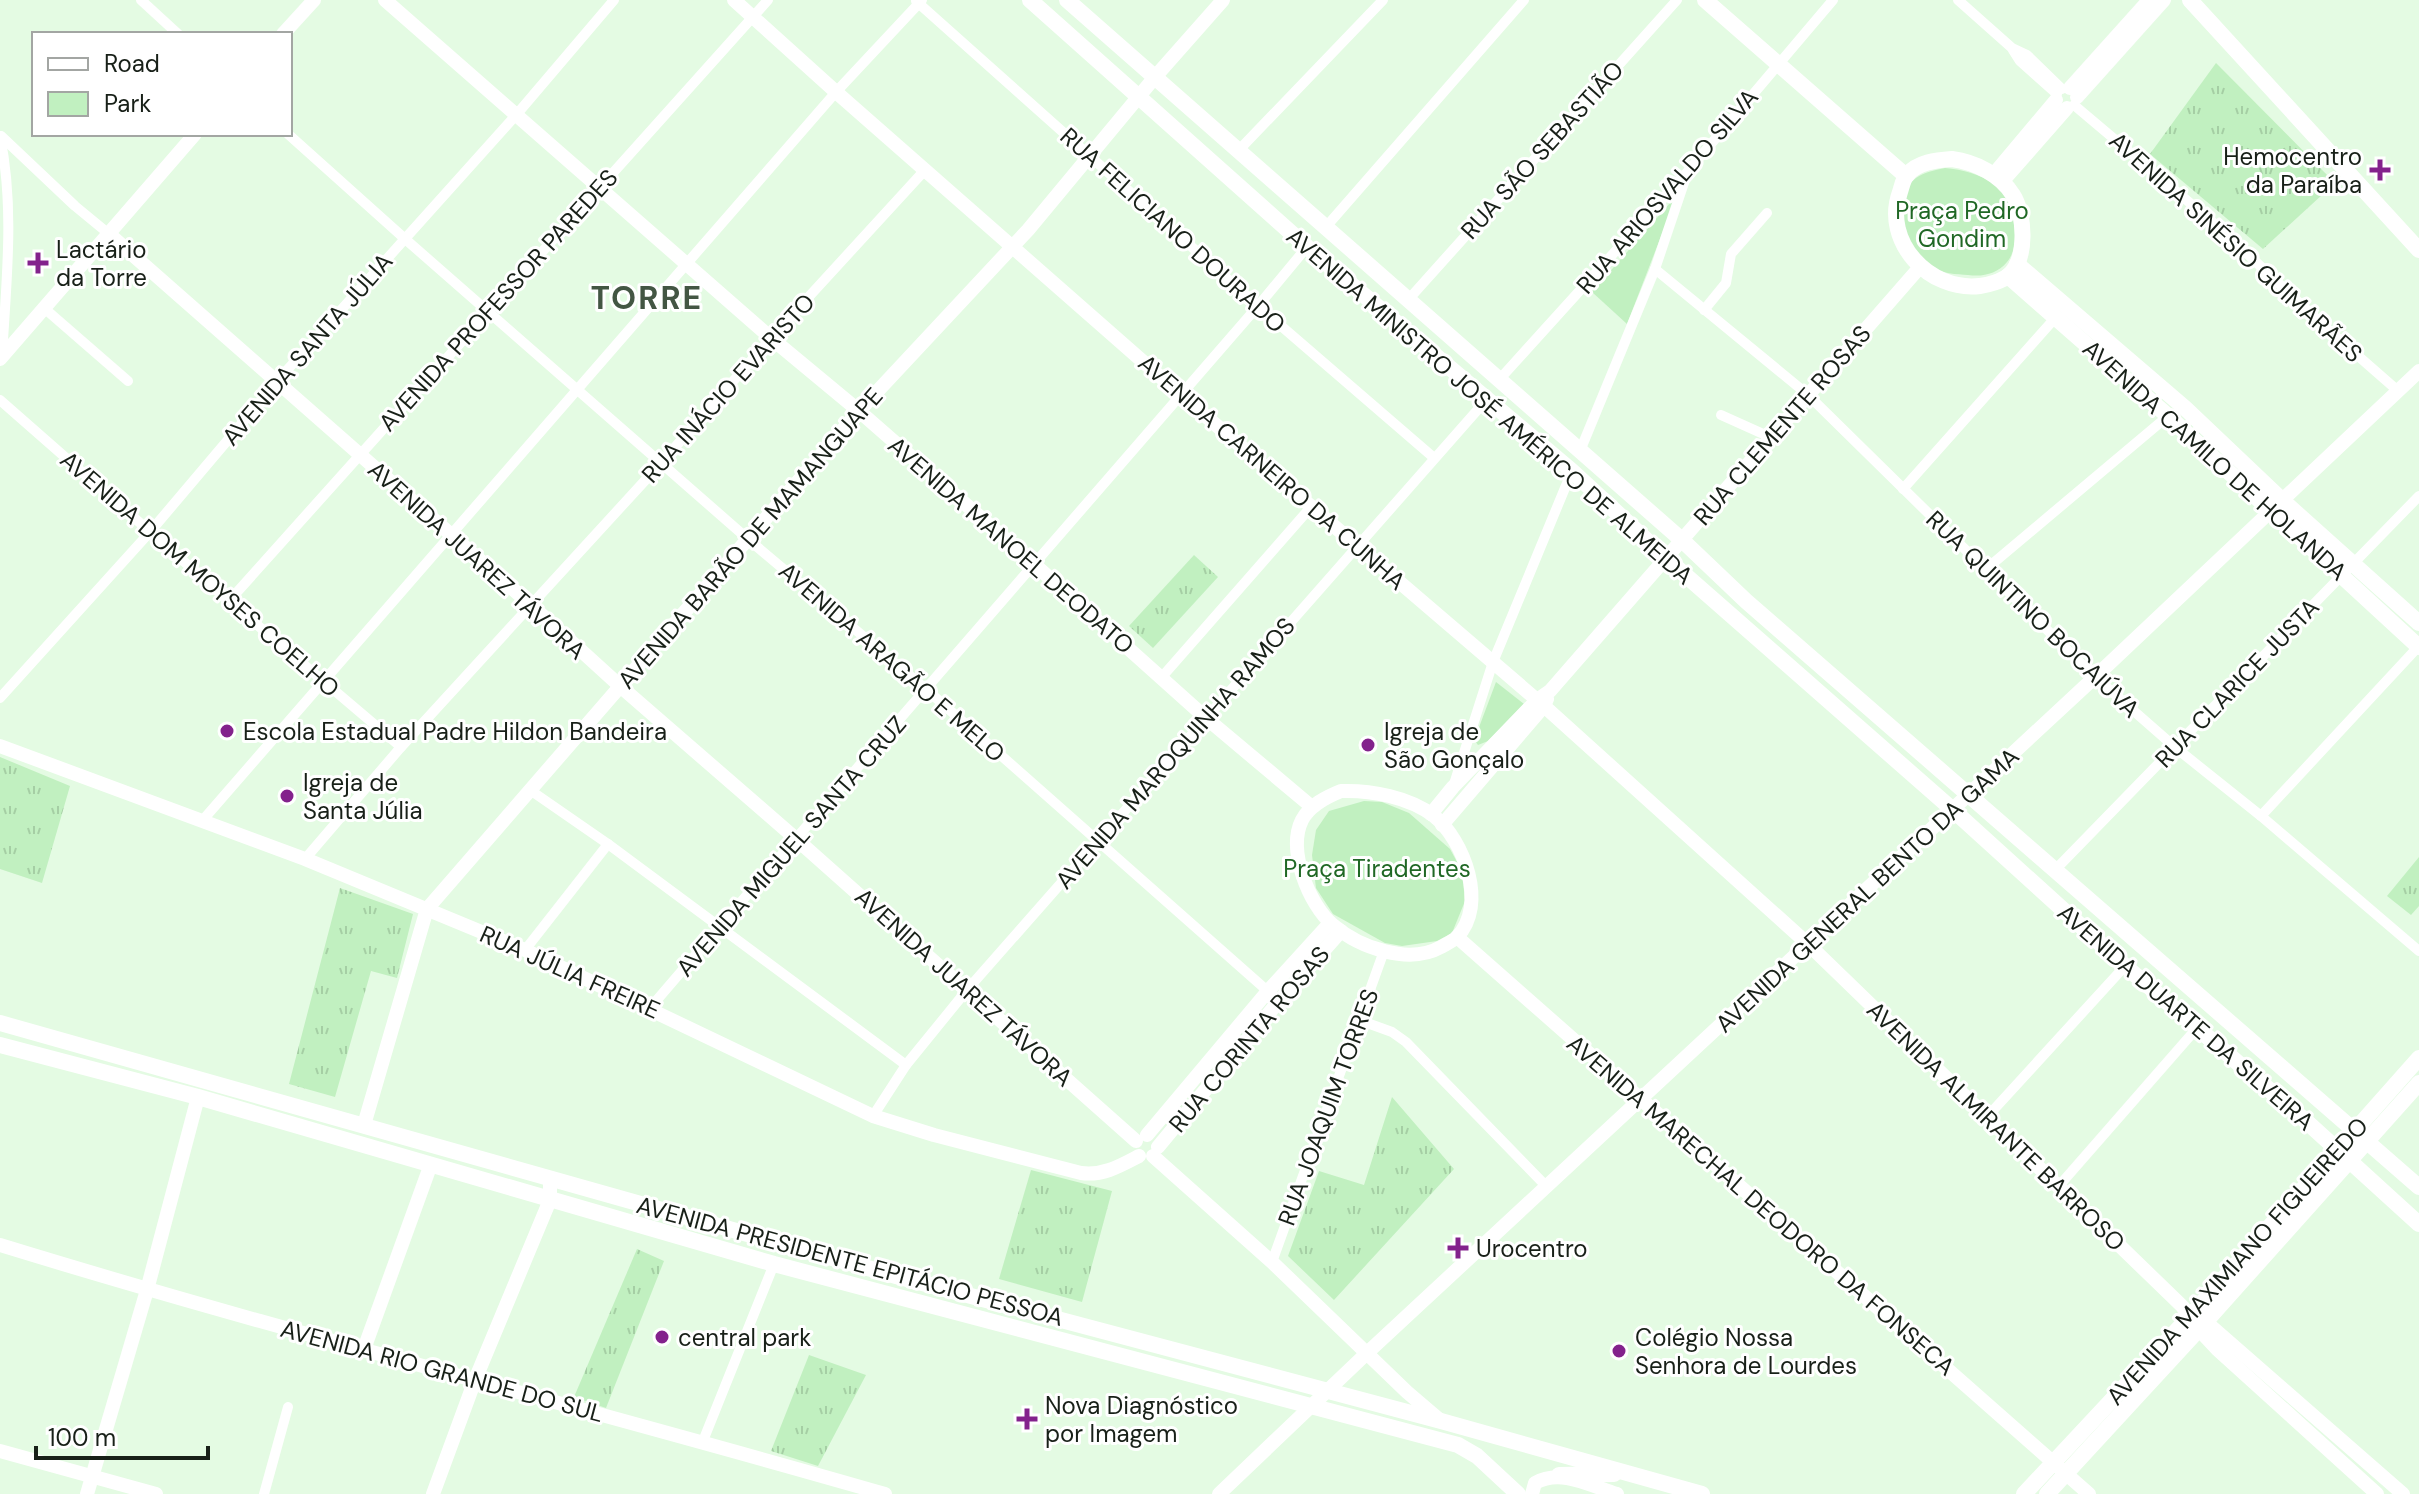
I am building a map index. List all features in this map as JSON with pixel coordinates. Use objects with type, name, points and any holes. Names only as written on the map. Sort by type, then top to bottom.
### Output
[{"type":"main road","name":"AVENIDA MINISTRO JOSÉ AMÉRICO DE ALMEIDA","points":[[1030,0],[1307,247],[1572,471],[1667,559],[1953,810]]},
{"type":"main road","name":"AVENIDA MINISTRO JOSÉ AMÉRICO DE ALMEIDA","points":[[1067,0],[1968,795]]},
{"type":"main road","points":[[1705,0],[1906,176]]},
{"type":"main road","points":[[2190,0],[2419,250]]},
{"type":"main road","points":[[1952,159],[1975,165],[1998,178],[2013,194],[2022,218],[2022,242],[2013,270],[1984,286],[1961,286],[1939,280],[1920,267],[1905,247],[1896,222],[1897,199],[1906,176],[1927,163],[1952,159]]},
{"type":"main road","name":"AVENIDA CAMILO DE HOLANDA","points":[[2013,270],[2056,317],[2168,416],[2278,506],[2347,568],[2419,623]]},
{"type":"main road","name":"AVENIDA CAMILO DE HOLANDA","points":[[2013,270],[2185,408],[2278,506]]},
{"type":"main road","name":"AVENIDA CAMILO DE HOLANDA","points":[[2347,568],[2419,647]]},
{"type":"main road","name":"AVENIDA DUARTE DA SILVEIRA","points":[[1968,795],[2419,1187]]},
{"type":"main road","name":"AVENIDA DUARTE DA SILVEIRA","points":[[1953,810],[2419,1224]]},
{"type":"main road","name":"AVENIDA PRESIDENTE EPITÁCIO PESSOA","points":[[0,1023],[910,1280],[1702,1494]]},
{"type":"main road","name":"AVENIDA PRESIDENTE EPITÁCIO PESSOA","points":[[0,1045],[198,1097],[774,1264],[1458,1445],[1477,1456],[1518,1494]]},
{"type":"main road","name":"AVENIDA MAXIMIANO FIGUEIREDO","points":[[2024,1494],[2343,1156],[2419,1058]]},
{"type":"main road","name":"AVENIDA MAXIMIANO FIGUEIREDO","points":[[2361,1135],[2419,1083]]},
{"type":"main road","name":"AVENIDA MAXIMIANO FIGUEIREDO","points":[[2047,1494],[2194,1317]]},
{"type":"main road","points":[[1559,1475],[1631,1474]]},
{"type":"street","points":[[141,0],[176,32]]},
{"type":"street","points":[[285,32],[314,0]]},
{"type":"street","name":"AVENIDA MANOEL DEODATO","points":[[385,0],[1034,564],[1206,718],[1312,807]]},
{"type":"street","name":"AVENIDA SANTA JÚLIA","points":[[0,698],[150,532],[276,383],[517,114],[614,0]]},
{"type":"street","name":"AVENIDA CARNEIRO DA CUNHA","points":[[734,0],[1357,547],[1493,662],[1544,699],[1809,945]]},
{"type":"street","name":"AVENIDA PROFESSOR PAREDES","points":[[229,601],[768,0]]},
{"type":"street","name":"AVENIDA BARÃO DE MAMANGUAPE","points":[[364,1125],[427,909],[859,411],[1013,246],[1223,0]]},
{"type":"street","points":[[1238,151],[1383,0]]},
{"type":"street","points":[[1325,228],[1524,0]]},
{"type":"street","name":"RUA SÃO SEBASTIÃO","points":[[1408,300],[1677,0]]},
{"type":"street","name":"RUA ARIOSVALDO SILVA","points":[[1498,381],[1688,171],[1833,0]]},
{"type":"street","name":"AVENIDA SINÉSIO GUIMARÃES","points":[[1958,0],[2012,48],[2027,55],[2066,97],[2222,230],[2397,390]]},
{"type":"street","points":[[1998,178],[2149,0]]},
{"type":"street","points":[[2066,97],[2164,0]]},
{"type":"street","points":[[202,821],[577,388],[919,1]]},
{"type":"street","name":"RUA FELICIANO DOURADO","points":[[919,1],[1089,157],[1433,457]]},
{"type":"street","points":[[0,135],[7,171],[9,231],[1,358]]},
{"type":"street","name":"AVENIDA JUAREZ TÁVORA","points":[[0,135],[75,206],[1146,1147],[1441,1421]]},
{"type":"street","points":[[1,358],[193,136]]},
{"type":"street","name":"AVENIDA ARAGÃO E MELO","points":[[290,136],[1274,996]]},
{"type":"street","name":"RUA INÁCIO EVARISTO","points":[[305,859],[401,747],[925,170]]},
{"type":"street","points":[[1580,451],[1655,269],[1688,171]]},
{"type":"street","points":[[1704,310],[1726,283],[1731,254],[1767,213]]},
{"type":"street","name":"AVENIDA MIGUEL SANTA CRUZ","points":[[650,1008],[1307,247]]},
{"type":"street","name":"RUA CLEMENTE ROSAS","points":[[1436,820],[1920,267]]},
{"type":"street","name":"RUA QUINTINO BOCAIÚVA","points":[[1655,269],[1807,394],[2095,677],[2419,951]]},
{"type":"street","points":[[44,308],[128,381]]},
{"type":"street","points":[[1903,489],[2056,317]]},
{"type":"street","name":"AVENIDA GENERAL BENTO DA GAMA","points":[[1219,1494],[2419,371]]},
{"type":"street","name":"AVENIDA MAROQUINHA RAMOS","points":[[873,1116],[906,1065],[967,990],[1488,398]]},
{"type":"street","name":"AVENIDA DOM MOYSES COELHO","points":[[0,400],[321,681],[401,747]]},
{"type":"street","points":[[1721,415],[1770,437]]},
{"type":"street","points":[[1985,570],[2168,416]]},
{"type":"street","points":[[1493,662],[1572,471]]},
{"type":"street","name":"RUA CLARICE JUSTA","points":[[2055,870],[2419,496]]},
{"type":"street","points":[[1161,678],[1311,507]]},
{"type":"street","points":[[2261,816],[2419,647]]},
{"type":"street","name":"RUA CLEMENTE ROSAS","points":[[1436,820],[1453,787],[1493,662]]},
{"type":"street","name":"RUA CLEMENTE ROSAS","points":[[1453,787],[1544,699]]},
{"type":"street","name":"RUA JÚLIA FREIRE","points":[[0,746],[305,859],[525,950],[873,1116],[1081,1173],[1106,1172],[1146,1147]]},
{"type":"street","points":[[530,790],[608,844],[906,1065]]},
{"type":"street","points":[[1341,791],[1372,792],[1403,801],[1436,820],[1460,850],[1470,879],[1471,904],[1457,937],[1438,949],[1420,955],[1384,951],[1360,942],[1336,927],[1312,896],[1300,871],[1299,832],[1303,819],[1312,807],[1341,791]]},
{"type":"street","points":[[525,950],[608,844]]},
{"type":"street","name":"RUA CORINTA ROSAS","points":[[1146,1147],[1336,927]]},
{"type":"street","name":"AVENIDA MARECHAL DEODORO DA FONSECA","points":[[1457,937],[2089,1494]]},
{"type":"street","name":"AVENIDA ALMIRANTE BARROSO","points":[[1809,945],[2194,1317],[2403,1494]]},
{"type":"street","name":"RUA JOAQUIM TORRES","points":[[1272,1262],[1384,951]]},
{"type":"street","points":[[1987,1117],[2125,966]]},
{"type":"street","points":[[1359,1020],[1374,1023],[1406,1042],[1547,1187]]},
{"type":"street","points":[[2058,1187],[2197,1028]]},
{"type":"street","points":[[87,1494],[147,1290],[198,1097]]},
{"type":"street","points":[[364,1349],[431,1164]]},
{"type":"street","points":[[433,1494],[475,1380],[550,1200],[550,1178]]},
{"type":"street","name":"AVENIDA RIO GRANDE DO SUL","points":[[0,1245],[147,1290],[703,1441],[885,1494]]},
{"type":"street","points":[[703,1441],[774,1264]]},
{"type":"street","name":"AVENIDA ALMIRANTE BARROSO","points":[[2194,1317],[2217,1349],[2377,1494]]},
{"type":"street","points":[[264,1494],[288,1407]]},
{"type":"street","points":[[0,1451],[156,1494]]},
{"type":"street","points":[[1532,1494],[1535,1483],[1545,1477],[1559,1475],[1617,1494]]},
{"type":"green space","points":[[2216,63],[2335,183],[2263,249],[2150,154]]},
{"type":"green space","name":"Praça Pedro Gondim","points":[[1945,168],[1986,179],[2006,195],[2013,206],[2016,234],[2011,256],[1994,272],[1974,276],[1940,271],[1922,259],[1907,237],[1901,212],[1907,188],[1919,176]]},
{"type":"green space","points":[[1677,195],[1627,324],[1592,292]]},
{"type":"green space","points":[[1194,555],[1218,577],[1153,648],[1129,626]]},
{"type":"green space","points":[[1496,682],[1524,704],[1488,741],[1478,745],[1475,738]]},
{"type":"green space","points":[[0,757],[70,786],[42,883],[0,869]]},
{"type":"green space","name":"Praça Tiradentes","points":[[1364,801],[1382,802],[1409,813],[1450,849],[1462,871],[1465,901],[1452,933],[1437,941],[1402,946],[1385,943],[1333,914],[1316,888],[1312,855],[1316,830],[1329,811]]},
{"type":"green space","points":[[2419,857],[2419,906],[2411,915],[2387,896]]},
{"type":"green space","points":[[340,888],[413,914],[397,978],[371,971],[335,1097],[289,1084]]},
{"type":"green space","points":[[1392,1097],[1454,1169],[1334,1300],[1288,1256],[1319,1171],[1364,1185]]},
{"type":"green space","points":[[1031,1170],[1112,1191],[1082,1302],[999,1279]]},
{"type":"green space","points":[[637,1249],[664,1261],[606,1408],[574,1397]]},
{"type":"green space","points":[[809,1355],[866,1375],[818,1466],[771,1451]]},
{"type":"place","name":"Hemocentro da Paraíba","points":[[2380,170]]},
{"type":"place","name":"Lactário da Torre","points":[[38,263]]},
{"type":"place","name":"Escola Estadual Padre Hildon Bandeira","points":[[227,731]]},
{"type":"place","name":"Igreja de São Gonçalo","points":[[1368,745]]},
{"type":"place","name":"Igreja de Santa Júlia","points":[[287,796]]},
{"type":"place","name":"Urocentro","points":[[1458,1248]]},
{"type":"place","name":"central park","points":[[662,1337]]},
{"type":"place","name":"Colégio Nossa Senhora de Lourdes","points":[[1619,1351]]},
{"type":"place","name":"Nova Diagnóstico por Imagem","points":[[1027,1419]]},
{"type":"district","name":"TORRE","points":[[647,298]]}]
